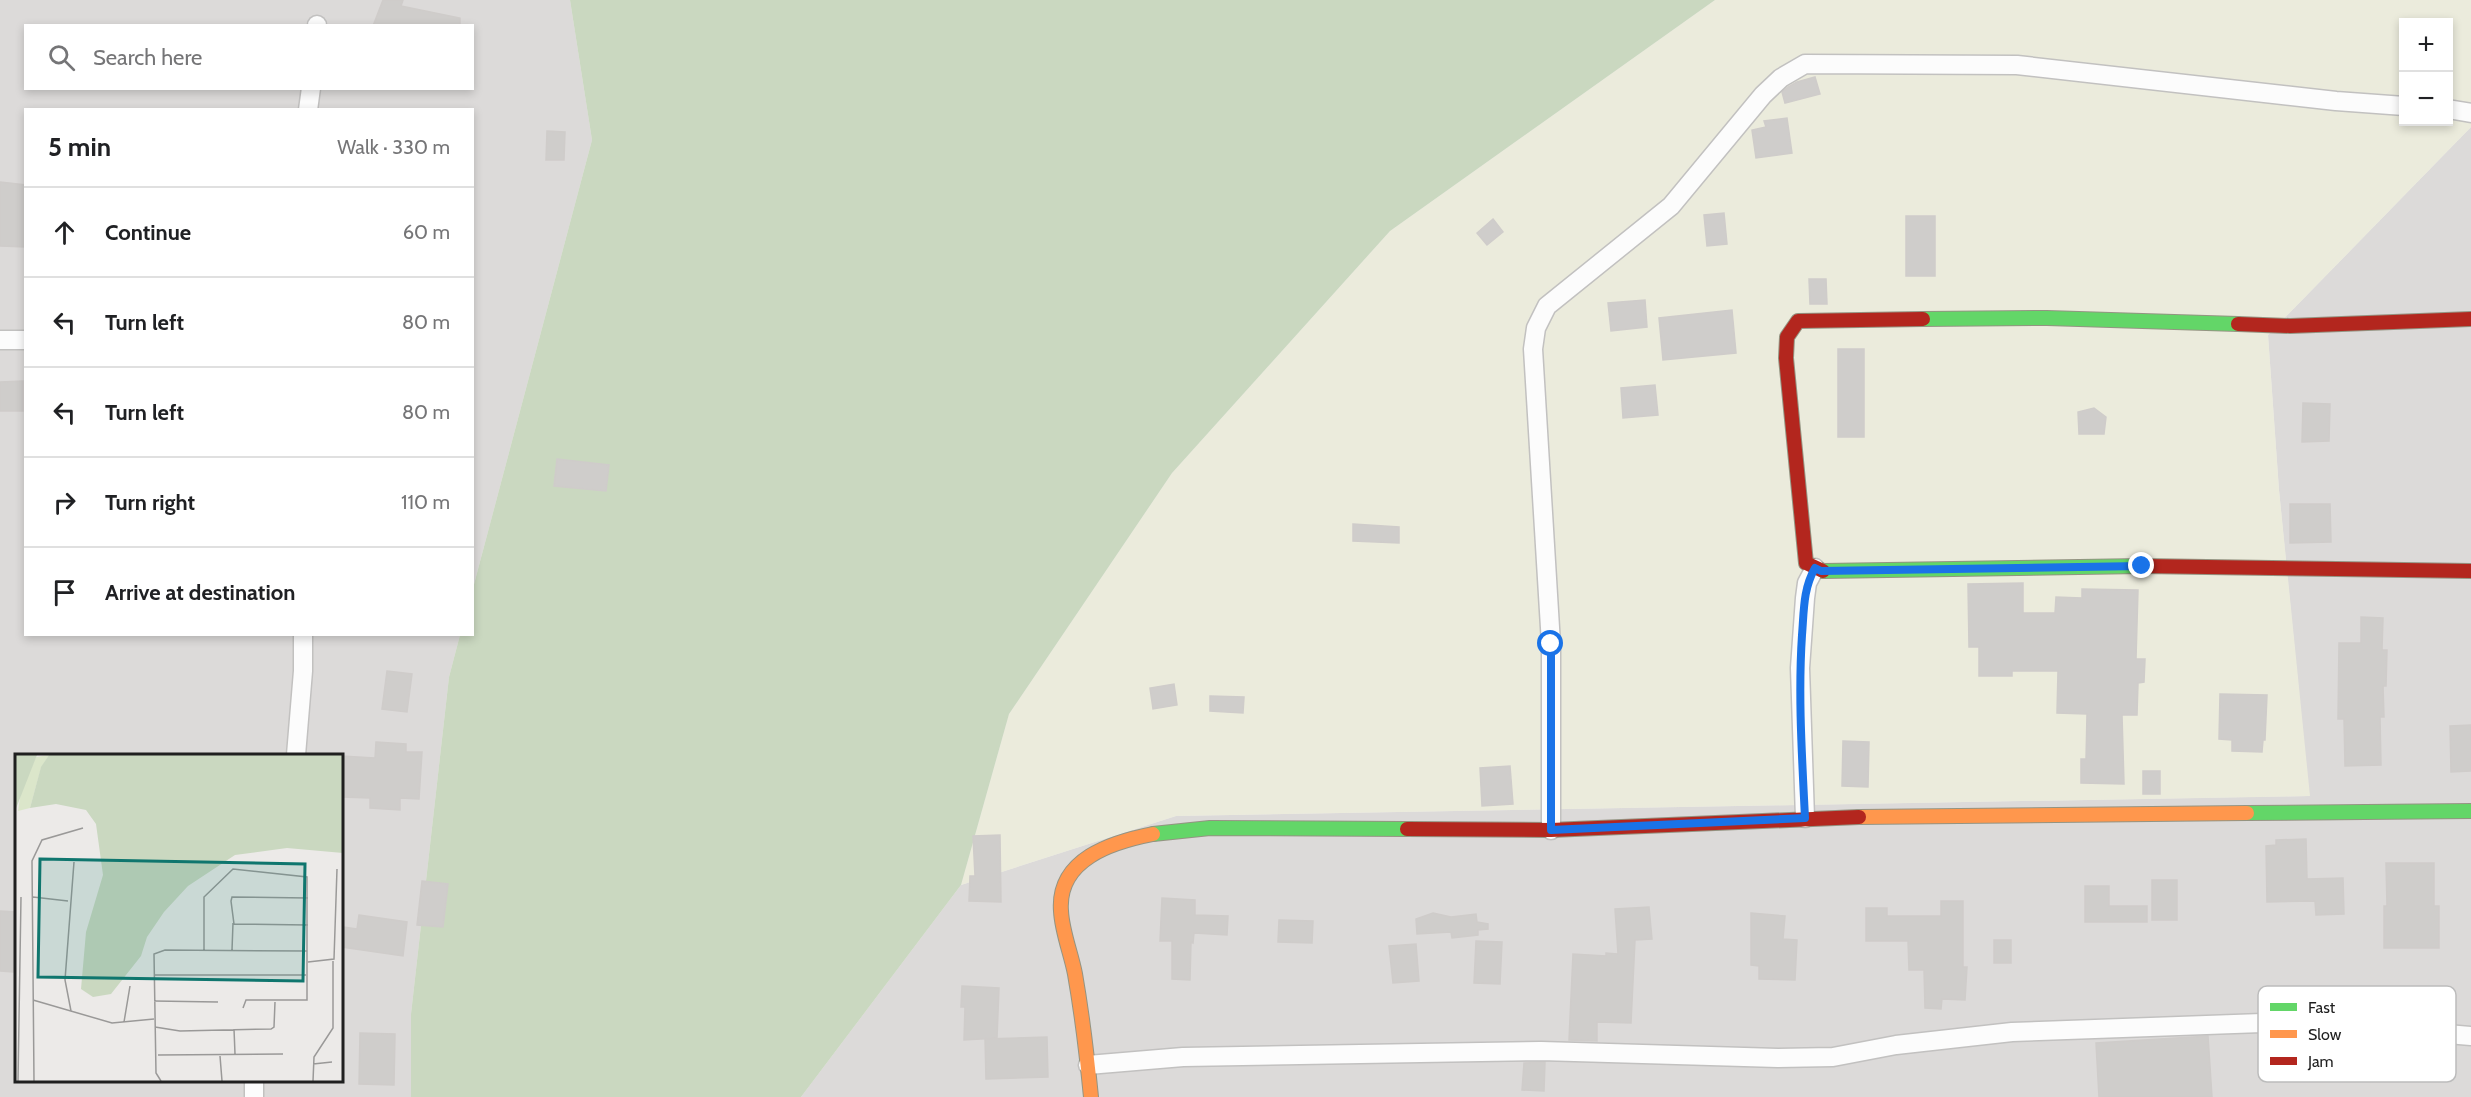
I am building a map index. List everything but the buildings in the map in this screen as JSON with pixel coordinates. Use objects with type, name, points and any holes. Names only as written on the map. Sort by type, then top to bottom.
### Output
[{"type":"street","points":[[1551,830],[1551,644],[1533,349],[1536,328],[1547,306],[1671,206],[1763,95],[1780,78],[1805,64],[2018,65],[2336,101],[2399,106]]},
{"type":"street","points":[[309,108],[311,90]]},
{"type":"street","points":[[2453,110],[2471,113]]},
{"type":"street","points":[[2471,319],[2290,326],[2047,318],[1798,321],[1787,337],[1786,358],[1806,563],[1821,571],[2142,566],[2471,571]]},
{"type":"street","points":[[0,340],[24,340]]},
{"type":"street","points":[[1805,818],[1800,668],[1804,598],[1807,583],[1815,568]]},
{"type":"street","points":[[296,754],[303,670],[303,636]]},
{"type":"street","points":[[1091,1097],[1074,969],[1060,909],[1065,881],[1078,864],[1092,855],[1138,837],[1179,829],[1551,830],[1805,818],[2050,813],[2471,811]]},
{"type":"street","points":[[1088,1065],[1184,1057],[1541,1051],[1778,1058],[1833,1057],[1896,1045],[2012,1032],[2258,1023]]},
{"type":"street","points":[[2456,1035],[2471,1036]]},
{"type":"shaded area","points":[[0,0],[570,0],[592,140],[474,584],[474,108],[24,108],[24,636],[460,636],[449,677],[411,1014],[411,1097],[0,1097]]},
{"type":"shaded area","points":[[1715,0],[2471,0],[2471,127],[2268,335],[2279,490],[2310,796],[1176,816],[961,885],[1009,714],[1172,473],[1390,231]]},
{"type":"shaded area","points":[[2471,127],[2471,1097],[801,1097],[961,885],[1176,816],[2309,796],[2279,490],[2268,335]]},
{"type":"green space","points":[[570,0],[1715,0],[1390,231],[1172,473],[1009,714],[961,885],[801,1097],[411,1097],[411,1014],[449,677],[460,636],[474,636],[474,584],[592,140]]},
{"type":"traffic: fast","points":[[1923,319],[2047,318],[2238,324]]},
{"type":"traffic: fast","points":[[1823,571],[2142,566]]},
{"type":"traffic: fast","points":[[2247,813],[2471,811]]},
{"type":"traffic: fast","points":[[1153,834],[1210,828],[1407,829]]},
{"type":"traffic: slow","points":[[1859,817],[2247,813]]},
{"type":"traffic: slow","points":[[1091,1097],[1078,989],[1062,919],[1062,893],[1068,878],[1090,856],[1121,842],[1153,834]]},
{"type":"traffic: jam","points":[[1823,571],[1806,563],[1786,358],[1787,337],[1798,321],[1923,319]]},
{"type":"traffic: jam","points":[[2238,324],[2290,326],[2471,319]]},
{"type":"traffic: jam","points":[[2142,566],[2471,571]]},
{"type":"traffic: jam","points":[[1407,829],[1551,830],[1859,817]]},
{"type":"route","points":[[1551,644],[1551,830],[1805,818],[1800,668],[1804,598],[1807,583],[1815,568],[1821,571],[2142,566]]}]
